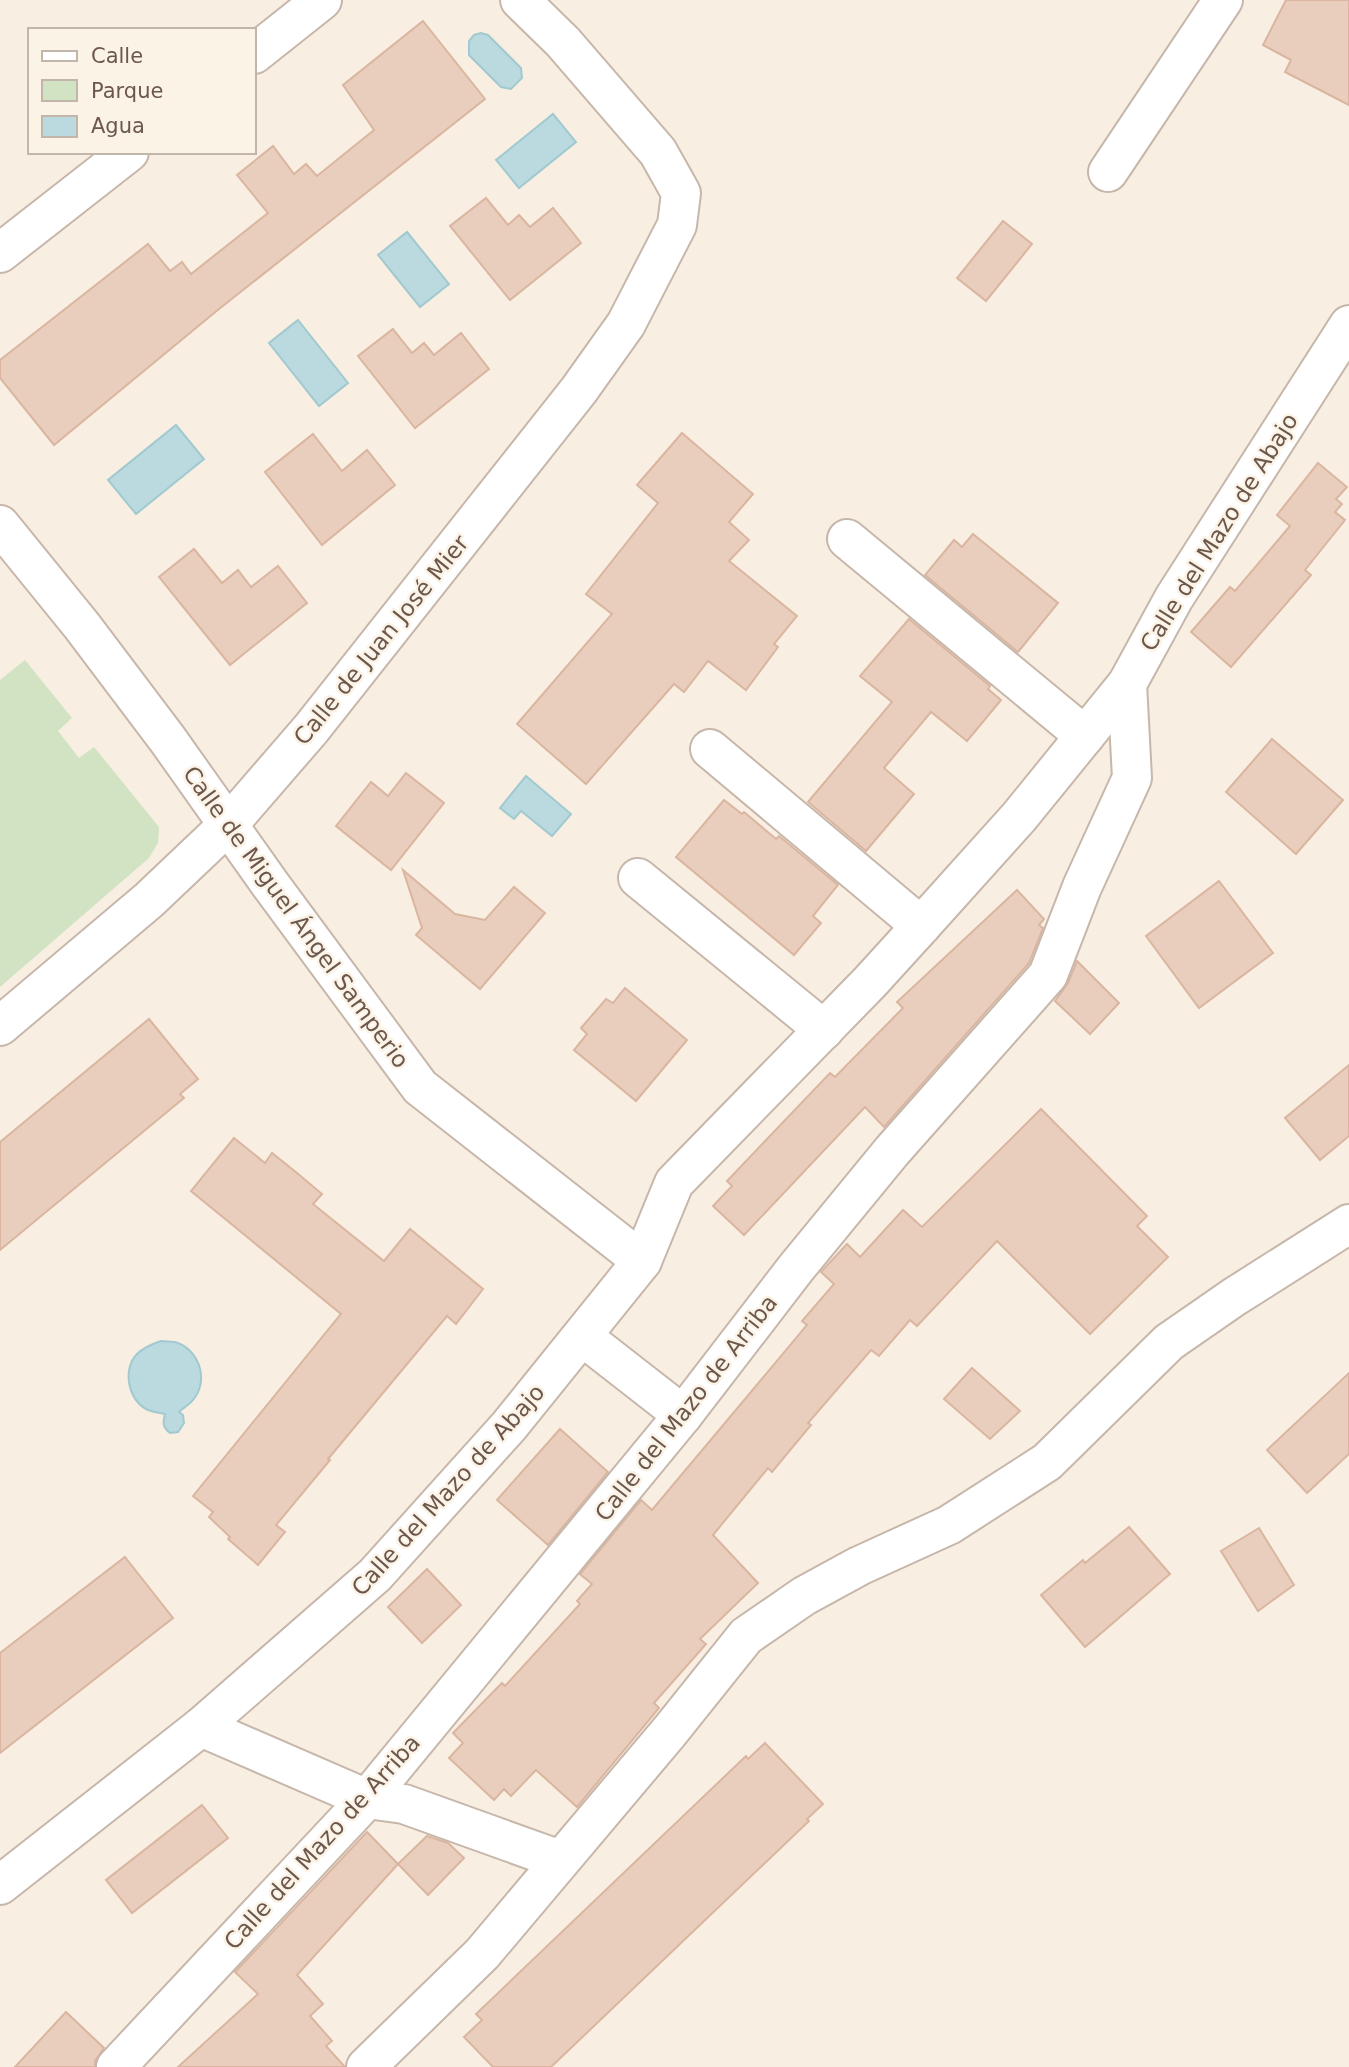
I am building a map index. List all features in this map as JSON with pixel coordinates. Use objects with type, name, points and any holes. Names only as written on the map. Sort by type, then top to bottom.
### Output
[{"type":"street","points":[[256,52],[322,0]]},
{"type":"street","name":"Calle de Juan José Mier","points":[[0,1026],[149,900],[229,825],[311,729],[579,390],[626,324],[677,225],[681,193],[659,152],[563,42],[520,0]]},
{"type":"street","points":[[1108,172],[1223,0]]},
{"type":"street","points":[[0,253],[126,154]]},
{"type":"street","name":"Calle del Mazo de Abajo","points":[[0,1885],[201,1727],[375,1575],[509,1426],[642,1261],[674,1182],[824,1030],[921,926],[1019,817],[1127,684],[1174,598],[1349,325]]},
{"type":"street","name":"Calle de Miguel Ángel Samperio","points":[[0,525],[90,636],[168,740],[420,1087],[642,1261]]},
{"type":"street","points":[[847,539],[1085,736]]},
{"type":"street","name":"Calle del Mazo de Arriba","points":[[116,2067],[367,1799],[683,1415],[796,1268],[892,1151],[1048,975],[1082,887],[1132,778],[1127,684]]},
{"type":"street","points":[[710,748],[921,926]]},
{"type":"street","points":[[638,878],[824,1030]]},
{"type":"street","points":[[366,2067],[482,1954],[670,1731],[746,1636],[804,1596],[859,1566],[949,1525],[1047,1462],[1169,1342],[1349,1224]]},
{"type":"street","points":[[583,1337],[683,1415]]},
{"type":"street","points":[[201,1727],[367,1799],[404,1804],[560,1860]]},
{"type":"green space","points":[[25,660],[72,718],[58,731],[79,758],[94,747],[159,827],[158,843],[149,858],[0,987],[0,680]]},
{"type":"water","points":[[474,35],[488,35],[521,68],[522,78],[511,89],[501,87],[469,55],[469,41]]},
{"type":"water","points":[[553,114],[576,142],[519,188],[496,160]]},
{"type":"water","points":[[407,232],[449,284],[420,307],[378,255]]},
{"type":"water","points":[[298,320],[348,383],[319,406],[269,343]]},
{"type":"water","points":[[176,425],[204,459],[136,514],[108,480]]},
{"type":"water","points":[[526,776],[571,814],[552,836],[521,811],[514,819],[500,808]]},
{"type":"water","points":[[161,1341],[176,1342],[186,1347],[200,1369],[197,1394],[179,1412],[183,1415],[184,1423],[178,1432],[170,1433],[166,1429],[165,1414],[141,1406],[129,1384],[132,1360],[142,1349]]},
{"type":"building","points":[[1286,0],[1349,0],[1349,105],[1285,72],[1291,60],[1263,45]]},
{"type":"building","points":[[423,21],[485,99],[219,309],[54,445],[0,378],[0,360],[148,244],[170,271],[182,262],[191,274],[268,213],[237,175],[273,146],[294,174],[306,164],[317,176],[374,130],[343,85]]},
{"type":"building","points":[[486,198],[508,225],[519,215],[530,227],[553,208],[581,243],[510,300],[450,226]]},
{"type":"building","points":[[1003,221],[1032,244],[986,301],[957,278]]},
{"type":"building","points":[[393,329],[412,353],[424,343],[434,355],[461,333],[489,369],[415,428],[358,356]]},
{"type":"building","points":[[682,433],[753,494],[729,522],[749,540],[729,561],[797,616],[774,644],[778,647],[746,690],[708,661],[684,692],[674,684],[586,784],[517,724],[612,614],[586,594],[658,503],[637,485]]},
{"type":"building","points":[[313,434],[342,471],[367,450],[395,485],[322,545],[265,472]]},
{"type":"building","points":[[1318,463],[1347,487],[1336,499],[1342,504],[1335,512],[1345,520],[1305,570],[1311,575],[1231,667],[1191,632],[1230,587],[1235,591],[1290,526],[1277,515]]},
{"type":"building","points":[[973,534],[1058,603],[1018,652],[925,575],[954,540],[962,547]]},
{"type":"building","points":[[194,549],[222,583],[238,570],[251,587],[278,566],[307,603],[230,665],[159,577]]},
{"type":"building","points":[[909,619],[990,686],[988,689],[1001,700],[967,741],[931,712],[884,768],[914,794],[866,851],[808,802],[892,702],[860,676]]},
{"type":"building","points":[[1272,739],[1343,800],[1296,854],[1226,792]]},
{"type":"building","points":[[406,773],[444,803],[391,870],[336,826],[371,782],[388,796]]},
{"type":"building","points":[[724,800],[742,814],[744,812],[776,839],[779,836],[838,885],[813,916],[821,923],[794,955],[676,857]]},
{"type":"building","points":[[403,870],[455,914],[485,920],[514,887],[545,913],[480,989],[416,935],[422,928]]},
{"type":"building","points":[[1219,881],[1273,953],[1199,1008],[1146,936]]},
{"type":"building","points":[[1017,890],[1044,919],[1039,925],[1043,928],[1029,963],[884,1127],[865,1107],[744,1235],[713,1206],[732,1186],[727,1181],[830,1073],[835,1077],[903,1008],[897,1002]]},
{"type":"building","points":[[1077,961],[1119,1003],[1090,1034],[1055,1001],[1068,983]]},
{"type":"building","points":[[625,988],[687,1040],[636,1101],[574,1050],[587,1034],[581,1028],[606,999],[613,1003]]},
{"type":"building","points":[[149,1019],[198,1079],[180,1094],[184,1098],[0,1250],[0,1142]]},
{"type":"building","points":[[1349,1065],[1349,1136],[1320,1160],[1285,1118]]},
{"type":"building","points":[[1041,1109],[1147,1216],[1137,1226],[1168,1257],[1090,1334],[997,1241],[917,1326],[910,1320],[879,1356],[871,1350],[808,1423],[811,1425],[772,1472],[768,1468],[713,1535],[758,1583],[700,1639],[706,1644],[654,1703],[659,1708],[577,1807],[536,1770],[511,1796],[504,1789],[494,1800],[449,1758],[463,1743],[453,1733],[502,1683],[505,1686],[580,1604],[577,1601],[592,1584],[580,1574],[641,1500],[652,1510],[807,1325],[802,1321],[834,1284],[821,1272],[847,1244],[860,1257],[903,1210],[922,1227]]},
{"type":"building","points":[[234,1138],[265,1163],[272,1153],[297,1173],[322,1194],[313,1204],[384,1261],[410,1229],[483,1289],[456,1324],[447,1316],[328,1459],[330,1460],[276,1525],[285,1532],[258,1565],[228,1539],[230,1537],[209,1517],[213,1512],[193,1496],[341,1314],[191,1191]]},
{"type":"building","points":[[972,1368],[1020,1411],[990,1439],[944,1399]]},
{"type":"building","points":[[1349,1373],[1349,1454],[1307,1493],[1267,1450]]},
{"type":"building","points":[[560,1429],[608,1472],[548,1545],[497,1500]]},
{"type":"building","points":[[1129,1527],[1170,1574],[1085,1647],[1041,1595]]},
{"type":"building","points":[[1259,1528],[1294,1585],[1258,1611],[1221,1551]]},
{"type":"building","points":[[125,1557],[173,1618],[0,1753],[0,1653]]},
{"type":"building","points":[[427,1569],[461,1605],[422,1643],[388,1607]]},
{"type":"building","points":[[765,1743],[823,1804],[807,1819],[809,1821],[551,2067],[493,2067],[464,2037],[482,2020],[476,2014],[746,1756],[748,1759]]},
{"type":"building","points":[[202,1805],[228,1838],[132,1913],[106,1880]]},
{"type":"building","points":[[367,1832],[398,1864],[297,1975],[323,2004],[310,2016],[332,2041],[326,2046],[345,2067],[178,2067],[258,1994],[235,1972]]},
{"type":"building","points":[[427,1836],[448,1843],[464,1858],[428,1895],[398,1864]]},
{"type":"building","points":[[66,2012],[104,2048],[95,2061],[95,2067],[15,2067]]}]
